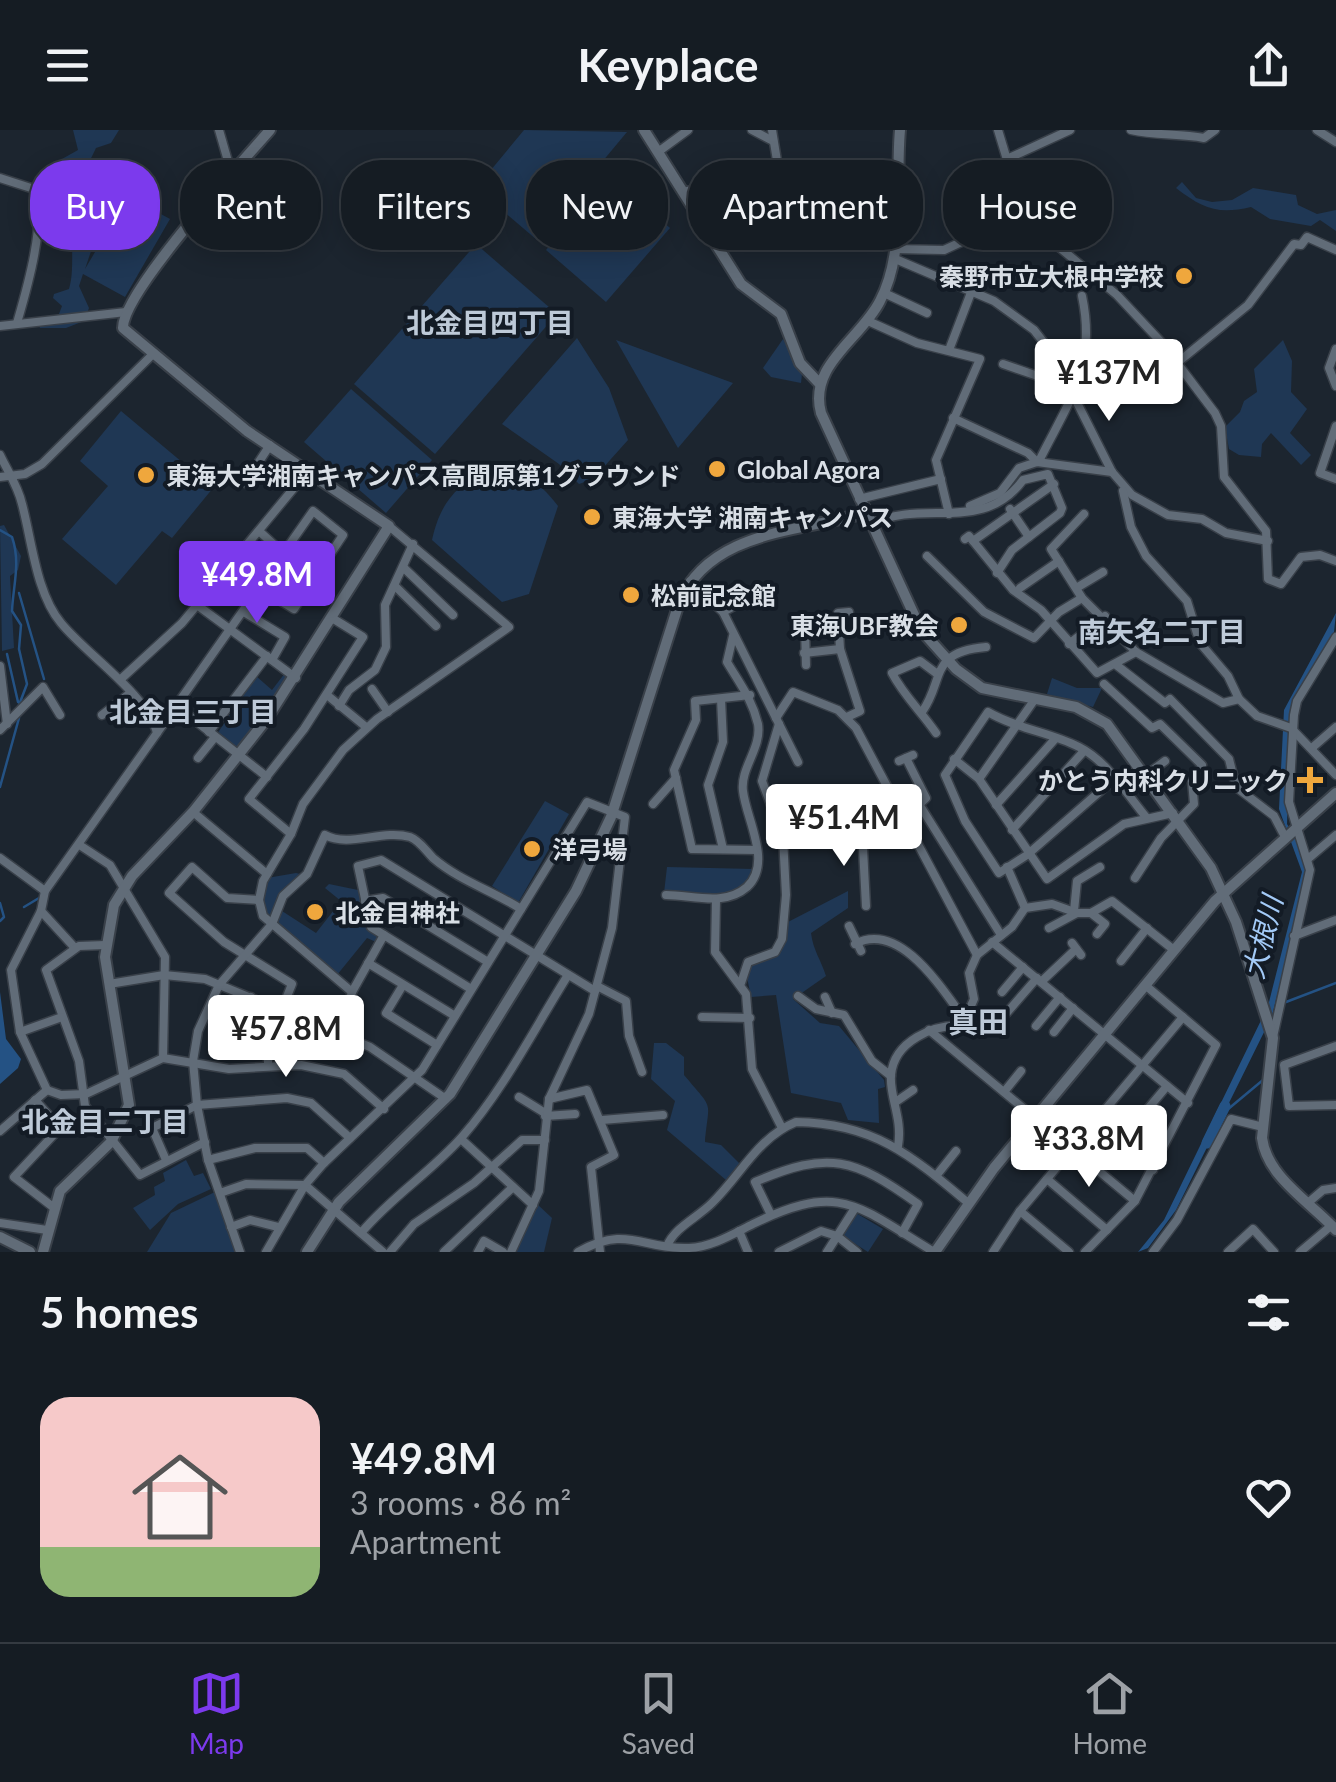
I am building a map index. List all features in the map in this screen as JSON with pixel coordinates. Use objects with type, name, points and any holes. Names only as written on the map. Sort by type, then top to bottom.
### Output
[{"type":"street","points":[[220,130],[228,160]]},
{"type":"street","points":[[245,160],[270,130]]},
{"type":"street","points":[[644,130],[741,284],[781,314],[800,363],[819,383],[821,413],[909,612],[949,661],[982,688],[1093,714],[1111,730],[1176,816],[1224,892],[1272,1037]]},
{"type":"street","points":[[658,152],[688,130]]},
{"type":"street","points":[[752,130],[774,141]]},
{"type":"street","points":[[772,130],[776,160]]},
{"type":"street","points":[[819,383],[868,321],[884,293],[893,254],[900,130]]},
{"type":"street","points":[[998,130],[1006,159],[1070,130]]},
{"type":"street","points":[[1131,130],[1158,136],[1174,132],[1204,138],[1215,130]]},
{"type":"street","points":[[1317,130],[1336,142]]},
{"type":"street","points":[[0,178],[34,189],[39,203],[27,290],[17,323]]},
{"type":"street","points":[[0,190],[10,182]]},
{"type":"street","points":[[683,192],[688,191]]},
{"type":"street","points":[[180,236],[126,312],[125,331],[270,444],[413,544],[509,627],[366,727],[303,804],[291,834],[267,874],[259,900],[263,916],[352,992]]},
{"type":"street","points":[[1177,363],[1248,305],[1294,244],[1301,245],[1307,237],[1336,250]]},
{"type":"street","points":[[889,250],[1012,311],[1034,330],[1052,353],[1122,486],[1132,527],[1146,556],[1188,601],[1200,643],[1228,676],[1239,699],[1257,716],[1293,729],[1336,774]]},
{"type":"street","points":[[893,254],[944,250]]},
{"type":"street","points":[[1064,250],[1117,295],[1177,363],[1219,420],[1224,476],[1234,494],[1260,517],[1268,542],[1266,575],[1276,584],[1288,580],[1301,557],[1320,555],[1336,561]]},
{"type":"street","points":[[949,350],[972,290]]},
{"type":"street","points":[[884,293],[928,312]]},
{"type":"street","points":[[954,515],[1000,493],[1019,468],[1038,462],[1073,394],[1088,353],[1082,296]]},
{"type":"street","points":[[0,326],[126,312]]},
{"type":"street","points":[[868,321],[916,342],[980,358],[936,460],[954,515]]},
{"type":"street","points":[[1336,349],[1336,386]]},
{"type":"street","points":[[5,477],[42,464],[75,436],[154,353]]},
{"type":"street","points":[[1003,364],[1058,383],[1073,394]]},
{"type":"street","points":[[953,418],[1038,462],[1112,472]]},
{"type":"street","points":[[1336,426],[1320,473],[1336,480]]},
{"type":"street","points":[[245,484],[270,444]]},
{"type":"street","points":[[0,455],[59,621],[121,679],[150,716],[156,733]]},
{"type":"street","points":[[121,679],[197,605],[310,470]]},
{"type":"street","points":[[306,1252],[333,1209],[446,1099],[587,869],[613,809],[670,629],[690,581],[710,560],[738,544],[899,513],[954,515],[1005,502],[1029,476],[1048,474],[1060,513],[1012,550],[997,573]]},
{"type":"street","points":[[859,499],[941,479]]},
{"type":"street","points":[[1054,484],[969,540],[1097,673],[1136,652]]},
{"type":"street","points":[[1122,486],[1168,515],[1202,520],[1226,532],[1268,542]]},
{"type":"street","points":[[1011,511],[1029,537]]},
{"type":"street","points":[[259,588],[294,610],[343,535],[313,512],[281,551],[232,631],[44,891],[42,912],[12,963],[20,1032],[47,1090],[60,1095],[86,1094],[163,1058],[230,1068],[300,1066],[344,1074],[384,1109]]},
{"type":"street","points":[[1051,548],[1084,514]]},
{"type":"street","points":[[43,1252],[53,1207],[66,1182],[112,1142],[129,1105],[105,945],[110,917],[124,887],[192,812],[296,678],[388,526]]},
{"type":"street","points":[[258,531],[281,551]]},
{"type":"street","points":[[1043,536],[1082,598],[1105,616],[1136,652],[1223,703],[1239,699]]},
{"type":"street","points":[[339,706],[348,690],[374,670],[386,647],[386,605],[413,544]]},
{"type":"street","points":[[927,556],[984,612],[1034,638],[1049,620],[1082,598]]},
{"type":"street","points":[[1020,588],[1059,561]]},
{"type":"street","points":[[404,568],[446,604],[452,615]]},
{"type":"street","points":[[1078,587],[1103,572]]},
{"type":"street","points":[[690,581],[723,612],[798,762]]},
{"type":"street","points":[[396,587],[408,603],[428,614],[436,626]]},
{"type":"street","points":[[723,612],[742,602]]},
{"type":"street","points":[[197,605],[296,678]]},
{"type":"street","points":[[198,758],[285,637],[244,612]]},
{"type":"street","points":[[847,717],[860,711],[840,649],[838,613],[850,612]]},
{"type":"street","points":[[1069,644],[1105,616]]},
{"type":"street","points":[[291,834],[249,799],[327,694],[363,637],[332,618]]},
{"type":"street","points":[[804,627],[806,665]]},
{"type":"street","points":[[666,895],[696,894],[716,900],[751,882],[758,864],[742,788],[759,730],[750,695],[727,662],[733,636]]},
{"type":"street","points":[[1292,832],[1289,802],[1297,701],[1336,637]]},
{"type":"street","points":[[922,712],[936,673],[968,649],[986,648]]},
{"type":"street","points":[[804,653],[840,649]]},
{"type":"street","points":[[936,673],[920,660],[892,673],[904,697],[922,712],[936,733]]},
{"type":"street","points":[[1115,664],[1165,703],[1188,682]]},
{"type":"street","points":[[0,666],[3,726]]},
{"type":"street","points":[[1104,684],[1152,728],[1160,724],[1183,741],[1202,764],[1192,781],[1194,804],[1176,816],[1144,857],[1135,878]]},
{"type":"street","points":[[3,726],[42,687],[60,715]]},
{"type":"street","points":[[372,689],[388,712]]},
{"type":"street","points":[[741,983],[748,962],[775,952],[782,940],[784,837],[762,781],[778,722],[793,692],[847,717],[875,760],[902,821],[977,955]]},
{"type":"street","points":[[394,693],[402,704]]},
{"type":"street","points":[[102,715],[129,694]]},
{"type":"street","points":[[327,694],[366,727]]},
{"type":"street","points":[[750,695],[695,701],[696,720],[677,760],[676,778],[692,848],[757,850]]},
{"type":"street","points":[[722,699],[723,742],[710,767],[708,785],[723,849]]},
{"type":"street","points":[[980,779],[1036,699]]},
{"type":"street","points":[[1170,699],[1229,759],[1236,788],[1292,832],[1309,858],[1308,878],[1272,1037],[1263,1127],[1268,1162],[1335,1228],[1307,1250]]},
{"type":"street","points":[[178,707],[266,777]]},
{"type":"street","points":[[1114,779],[1027,855],[999,873],[966,821],[946,775],[988,712],[1018,728],[1084,751],[1114,779],[1146,817]]},
{"type":"street","points":[[961,724],[972,733]]},
{"type":"street","points":[[1313,747],[1336,727]]},
{"type":"street","points":[[996,805],[1055,739]]},
{"type":"street","points":[[1012,830],[1084,751]]},
{"type":"street","points":[[866,906],[862,829],[902,821],[926,798],[906,758]]},
{"type":"street","points":[[954,759],[980,779],[1027,855],[1047,879],[1124,824],[1146,817],[1176,816]]},
{"type":"street","points":[[1146,775],[1165,761]]},
{"type":"street","points":[[654,804],[676,778]]},
{"type":"street","points":[[578,1252],[627,1236],[667,1246],[701,1246],[813,1199],[833,1200],[856,1208],[934,1252],[967,1202],[1224,892],[1336,792]]},
{"type":"street","points":[[266,1252],[305,1185],[416,1077],[586,802],[623,814],[626,824],[612,928],[580,1038],[549,1099],[544,1169],[533,1205],[511,1252]]},
{"type":"street","points":[[919,804],[1001,936]]},
{"type":"street","points":[[192,812],[267,874]]},
{"type":"street","points":[[752,826],[776,820]]},
{"type":"street","points":[[240,1252],[208,1160],[197,1105],[193,1061],[202,1014],[220,985],[272,924],[284,896],[307,874],[325,835],[336,840],[378,834],[412,837],[466,883],[488,888],[522,909]]},
{"type":"street","points":[[1309,858],[1336,835]]},
{"type":"street","points":[[80,846],[110,866],[166,958],[163,1058]]},
{"type":"street","points":[[0,858],[44,891]]},
{"type":"street","points":[[471,989],[371,928],[358,866],[381,860],[568,974],[626,1001],[629,1036],[642,1072]]},
{"type":"street","points":[[259,900],[227,898],[192,867],[169,892],[246,956],[292,984],[268,1044],[268,1066]]},
{"type":"street","points":[[1008,867],[1025,908]]},
{"type":"street","points":[[1075,912],[1078,882],[1100,868]]},
{"type":"street","points":[[365,900],[383,898],[488,962]]},
{"type":"street","points":[[716,900],[715,952],[741,983],[750,1018],[752,1069],[782,1128]]},
{"type":"street","points":[[898,1146],[897,1100],[891,1076],[901,1052],[936,1025],[962,1026],[974,999],[968,972],[977,955],[1001,936],[1025,908],[1052,904],[1091,913],[1112,901],[1174,950]]},
{"type":"street","points":[[42,912],[75,948]]},
{"type":"street","points":[[1048,928],[1075,912]]},
{"type":"street","points":[[1091,913],[1104,924],[1097,934]]},
{"type":"street","points":[[1294,936],[1336,920]]},
{"type":"street","points":[[849,926],[858,947],[882,938],[917,955],[964,1020]]},
{"type":"street","points":[[1121,960],[1147,928]]},
{"type":"street","points":[[340,1034],[352,992],[384,935]]},
{"type":"street","points":[[992,942],[1188,1103]]},
{"type":"street","points":[[105,945],[75,948],[46,970],[86,1094],[86,1106],[140,1175],[205,1142]]},
{"type":"street","points":[[1009,1014],[1039,980],[1076,949]]},
{"type":"street","points":[[368,963],[454,1016]]},
{"type":"street","points":[[1002,992],[1023,967]]},
{"type":"street","points":[[361,1233],[484,1112],[568,974]]},
{"type":"street","points":[[109,984],[164,975],[220,985],[340,1034],[416,1077],[446,1099]]},
{"type":"street","points":[[403,985],[386,1013],[437,1044]]},
{"type":"street","points":[[1085,1252],[1135,1201],[1216,1044],[1145,985]]},
{"type":"street","points":[[798,996],[844,1015],[872,1061],[891,1076]]},
{"type":"street","points":[[825,997],[832,1013]]},
{"type":"street","points":[[1041,1024],[1060,997]]},
{"type":"street","points":[[239,1027],[251,998]]},
{"type":"street","points":[[1054,1032],[1073,1008]]},
{"type":"street","points":[[20,1032],[62,1016]]},
{"type":"street","points":[[702,1017],[750,1018]]},
{"type":"street","points":[[1008,1252],[995,1248],[1020,1211],[1182,1017]]},
{"type":"street","points":[[928,1030],[1135,1201]]},
{"type":"street","points":[[1336,1046],[1284,1065],[1282,1078],[1289,1106],[1336,1105]]},
{"type":"street","points":[[1004,1092],[1020,1071]]},
{"type":"street","points":[[1120,1142],[1167,1086]]},
{"type":"street","points":[[0,1131],[47,1090]]},
{"type":"street","points":[[549,1099],[587,1090],[602,1120],[614,1159],[592,1167],[598,1248]]},
{"type":"street","points":[[897,1100],[914,1090]]},
{"type":"street","points":[[519,1097],[546,1115],[571,1117]]},
{"type":"street","points":[[166,1160],[152,1128],[197,1105],[287,1098],[311,1103],[350,1138]]},
{"type":"street","points":[[35,1100],[60,1128],[14,1177],[53,1207]]},
{"type":"street","points":[[602,1120],[662,1115]]},
{"type":"street","points":[[1153,1252],[1177,1220],[1230,1119],[1263,1127]]},
{"type":"street","points":[[1095,1121],[1153,1170]]},
{"type":"street","points":[[667,1246],[672,1233],[716,1200],[758,1148],[796,1122],[848,1128],[898,1146],[967,1202]]},
{"type":"street","points":[[461,1138],[533,1205]]},
{"type":"street","points":[[390,1252],[414,1224],[522,1140],[545,1140]]},
{"type":"street","points":[[208,1160],[256,1148],[307,1148],[324,1163]]},
{"type":"street","points":[[936,1176],[956,1151]]},
{"type":"street","points":[[771,1215],[755,1182],[795,1164],[844,1162],[876,1174],[918,1204],[902,1232]]},
{"type":"street","points":[[1047,1179],[1108,1230]]},
{"type":"street","points":[[220,1193],[246,1184],[305,1185],[382,1252]]},
{"type":"street","points":[[444,1252],[513,1186]]},
{"type":"street","points":[[1309,1202],[1323,1190],[1336,1188]]},
{"type":"street","points":[[827,1252],[856,1208]]},
{"type":"street","points":[[1020,1211],[1069,1252]]},
{"type":"street","points":[[231,1227],[250,1220],[278,1226]]},
{"type":"street","points":[[0,1223],[47,1230]]},
{"type":"street","points":[[1232,1251],[1253,1229],[1274,1252]]},
{"type":"street","points":[[738,1231],[748,1252]]},
{"type":"street","points":[[779,1252],[821,1231],[838,1236],[857,1252]]},
{"type":"street","points":[[0,1237],[30,1252]]},
{"type":"street","points":[[478,1252],[484,1241],[503,1252]]},
{"type":"shaded area","points":[[73,130],[119,130],[111,143],[96,148],[90,160],[62,160],[78,150]]},
{"type":"shaded area","points":[[524,130],[627,132],[604,160],[526,160],[526,231],[506,214],[506,160],[499,160]]},
{"type":"shaded area","points":[[1182,182],[1196,198],[1212,202],[1232,200],[1253,188],[1296,195],[1298,205],[1317,214],[1336,210],[1336,231],[1320,220],[1311,226],[1270,219],[1251,207],[1210,208],[1176,188]]},
{"type":"shaded area","points":[[160,214],[170,219],[160,236]]},
{"type":"shaded area","points":[[72,250],[91,250],[85,269],[96,250],[152,250],[125,297],[83,274],[79,286],[89,308],[84,321],[66,328],[40,328],[38,323],[57,319],[62,306],[53,298],[54,294],[69,289]]},
{"type":"shaded area","points":[[471,250],[483,250],[557,314],[435,454],[354,384]]},
{"type":"shaded area","points":[[546,250],[651,250],[606,302]]},
{"type":"shaded area","points":[[577,338],[609,388],[628,440],[602,469],[602,476],[579,484],[559,464],[502,424]]},
{"type":"shaded area","points":[[783,339],[802,374],[801,383],[771,377],[763,368]]},
{"type":"shaded area","points":[[616,340],[733,383],[678,448]]},
{"type":"shaded area","points":[[1283,340],[1292,361],[1291,392],[1307,409],[1290,433],[1311,455],[1301,465],[1271,433],[1262,444],[1261,457],[1239,455],[1229,449],[1225,427],[1240,412],[1244,401],[1257,392],[1254,369]]},
{"type":"shaded area","points":[[351,389],[432,460],[386,513],[304,442]]},
{"type":"shaded area","name":"東海大学湘南キャンパス高間原第1グラウンド","points":[[121,411],[213,488],[172,538],[162,531],[116,585],[62,539],[108,486],[80,461]]},
{"type":"shaded area","points":[[486,468],[527,477],[558,506],[529,594],[502,602],[432,540],[439,516],[450,498]]},
{"type":"shaded area","points":[[4,525],[21,556],[18,570],[10,576],[14,648],[2,651],[0,526]]},
{"type":"shaded area","points":[[1336,613],[1334,632],[1291,710],[1287,824],[1305,853],[1307,873],[1272,1016],[1176,1210],[1148,1248],[1138,1252],[1164,1220],[1268,1006],[1302,872],[1279,809],[1284,710]]},
{"type":"shaded area","points":[[285,673],[293,678],[238,748],[217,734],[256,676],[272,690]]},
{"type":"shaded area","points":[[1052,678],[1077,688],[1102,688],[1093,707],[1047,694]]},
{"type":"shaded area","name":"洋弓場","points":[[545,801],[569,814],[518,903],[492,886]]},
{"type":"shaded area","points":[[667,867],[754,869],[738,888],[702,894],[664,893]]},
{"type":"shaded area","points":[[296,873],[309,876],[287,897],[282,911],[316,933],[341,901],[325,888],[329,884],[358,890],[369,930],[378,935],[376,942],[367,938],[337,975],[267,915],[263,902],[267,878]]},
{"type":"shaded area","points":[[848,891],[848,908],[811,933],[826,976],[793,999],[820,1023],[839,1026],[884,1080],[885,1087],[878,1089],[879,1123],[848,1120],[841,1103],[791,1093],[776,995],[751,997],[746,972],[752,965],[780,953],[788,922]]},
{"type":"shaded area","points":[[0,992],[6,1039],[21,1059],[18,1068],[0,1084]]},
{"type":"shaded area","points":[[654,1043],[666,1043],[684,1057],[684,1075],[708,1106],[705,1142],[721,1145],[740,1164],[726,1180],[667,1130],[675,1101],[651,1079]]},
{"type":"shaded area","points":[[186,1160],[194,1176],[203,1173],[211,1189],[178,1204],[150,1230],[133,1208],[155,1195],[154,1187],[165,1181],[163,1173]]},
{"type":"shaded area","points":[[215,1192],[236,1252],[147,1252],[171,1213]]},
{"type":"shaded area","points":[[537,1204],[552,1218],[544,1252],[515,1252]]},
{"type":"shaded area","points":[[856,1213],[883,1229],[868,1252],[843,1236]]},
{"type":"waterway","points":[[0,530],[12,537],[16,556],[12,611],[21,625],[19,649],[27,684],[19,705]]},
{"type":"waterway","points":[[19,593],[44,679]]},
{"type":"waterway","points":[[7,654],[18,702]]},
{"type":"waterway","points":[[0,787],[19,718]]},
{"type":"waterway","points":[[24,907],[39,898]]},
{"type":"waterway","points":[[0,903],[4,917],[0,921]]},
{"type":"waterway","points":[[1286,1002],[1336,983]]},
{"type":"waterway","points":[[1227,1110],[1263,1080]]},
{"type":"waterway","name":"大根川","points":[[1207,1143],[1225,1106]]},
{"type":"place","name":"秦野市立大根中学校","points":[[1184,276]]},
{"type":"place","name":"Global Agora","points":[[717,469]]},
{"type":"place","name":"東海大学湘南キャンパス高間原第1グラウンド","points":[[146,475]]},
{"type":"place","name":"東海大学 湘南キャンパス","points":[[592,517]]},
{"type":"place","name":"松前記念館","points":[[631,595]]},
{"type":"place","name":"東海UBF教会","points":[[959,625]]},
{"type":"place","name":"かとう内科クリニック","points":[[1310,780]]},
{"type":"place","name":"洋弓場","points":[[532,849]]},
{"type":"place","name":"北金目神社","points":[[315,912]]},
{"type":"district","name":"北金目四丁目","points":[[490,322]]},
{"type":"district","name":"南矢名二丁目","points":[[1162,631]]},
{"type":"district","name":"北金目三丁目","points":[[193,711]]},
{"type":"district","name":"真田","points":[[978,1021]]},
{"type":"district","name":"北金目二丁目","points":[[105,1121]]}]
